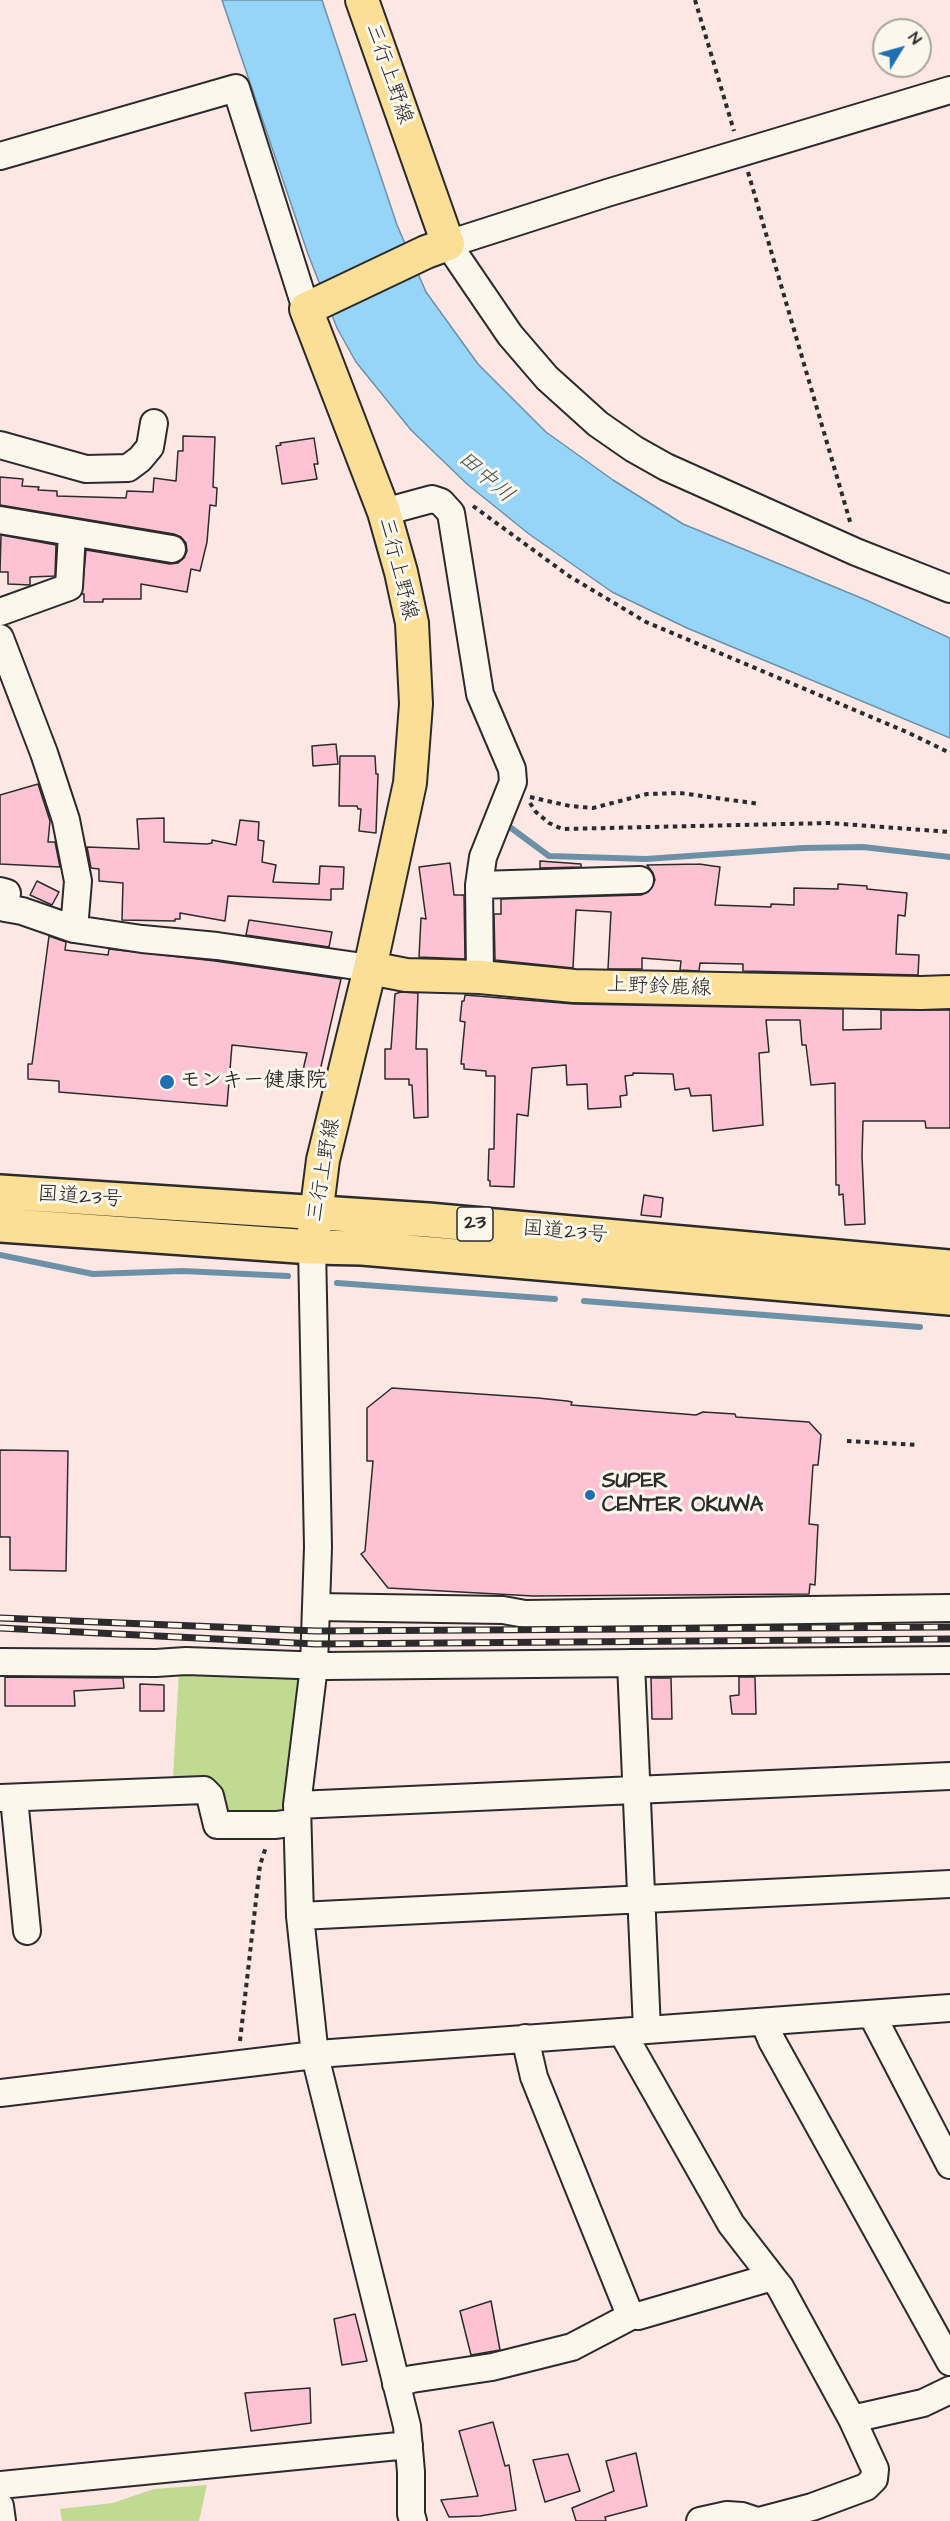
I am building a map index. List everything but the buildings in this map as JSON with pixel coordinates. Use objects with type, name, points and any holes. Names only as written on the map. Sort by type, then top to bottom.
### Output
[{"type":"highway","name":"国道23号","points":[[0,1192],[428,1220],[950,1267]]},
{"type":"highway","name":"国道23号","points":[[0,1225],[312,1247],[362,1248],[950,1298]]},
{"type":"main road","name":"三行上野線","points":[[362,0],[437,248]]},
{"type":"main road","points":[[315,305],[437,248]]},
{"type":"main road","name":"三行上野線","points":[[312,1247],[323,1160],[370,969],[410,783],[416,704],[412,623],[384,512],[315,305]]},
{"type":"main road","name":"上野鈴鹿線","points":[[370,969],[406,975],[480,977],[574,986],[950,992]]},
{"type":"street","points":[[0,156],[236,88],[315,305]]},
{"type":"street","points":[[950,90],[607,193],[437,248],[547,378],[598,424],[634,449],[666,466],[856,552],[950,589]]},
{"type":"street","points":[[0,445],[86,469],[128,468],[150,447],[154,423]]},
{"type":"street","points":[[384,512],[432,499],[447,507],[452,517],[480,694],[512,769],[513,782],[483,857],[478,885],[480,977]]},
{"type":"street","points":[[0,520],[172,549]]},
{"type":"street","points":[[0,612],[69,587],[72,533]]},
{"type":"street","points":[[0,593],[31,591],[70,579]]},
{"type":"street","points":[[0,638],[44,753],[66,820],[78,881],[74,929]]},
{"type":"street","points":[[478,885],[640,880]]},
{"type":"street","points":[[0,891],[7,892],[5,908],[22,911],[74,929],[142,939],[217,946],[370,969]]},
{"type":"street","points":[[312,1247],[317,1410],[317,1607],[314,1666],[290,1817],[315,2056],[407,2426],[418,2519]]},
{"type":"street","points":[[317,1607],[503,1610],[525,1614],[950,1608]]},
{"type":"street","points":[[0,1662],[186,1661],[314,1666],[950,1660]]},
{"type":"street","points":[[631,1664],[647,2030]]},
{"type":"street","points":[[27,1931],[7,1798],[204,1791],[210,1796],[217,1825],[290,1817],[636,1791],[950,1776]]},
{"type":"street","points":[[300,1916],[950,1884]]},
{"type":"street","points":[[0,2093],[315,2056],[525,2038],[950,2008]]},
{"type":"street","points":[[872,2015],[950,2165]]},
{"type":"street","points":[[764,2022],[772,2041],[950,2362]]},
{"type":"street","points":[[622,2032],[731,2224],[780,2287],[852,2419],[875,2469],[874,2479],[866,2487],[812,2506],[758,2521],[742,2516],[727,2515],[700,2521]]},
{"type":"street","points":[[525,2038],[534,2077],[628,2310],[633,2315]]},
{"type":"street","points":[[396,2384],[412,2379],[492,2367],[572,2346],[633,2315],[638,2316],[772,2277]]},
{"type":"street","points":[[852,2419],[923,2403],[950,2390]]},
{"type":"street","points":[[0,2485],[409,2445]]},
{"type":"street","points":[[0,2506],[2,2521]]},
{"type":"path","points":[[695,0],[847,506],[856,552]]},
{"type":"path","points":[[441,502],[453,499],[466,502],[569,576],[646,622],[909,733],[950,753]]},
{"type":"path","points":[[760,804],[680,793],[647,794],[593,808],[544,801],[524,793],[536,813],[562,829],[830,823],[950,832]]},
{"type":"path","points":[[847,1441],[918,1444]]},
{"type":"path","points":[[237,2065],[260,1865],[271,1833],[290,1817]]},
{"type":"green space","points":[[179,1670],[294,1673],[299,1680],[284,1813],[225,1819],[173,1779]]},
{"type":"green space","points":[[207,2485],[199,2521],[62,2521],[60,2509],[113,2503],[154,2489]]},
{"type":"water","name":"田中川","points":[[222,0],[322,0],[397,225],[426,292],[478,364],[546,432],[613,480],[683,524],[866,600],[950,638],[950,738],[687,628],[612,592],[529,534],[467,484],[411,430],[356,362],[337,328],[308,254]]},
{"type":"waterway","points":[[507,825],[549,856],[646,859],[803,848],[863,847],[950,857]]},
{"type":"waterway","points":[[0,1255],[93,1274],[183,1271],[288,1276]]},
{"type":"waterway","points":[[337,1283],[555,1299]]},
{"type":"waterway","points":[[584,1301],[920,1327]]},
{"type":"railway","points":[[0,1618],[316,1631],[950,1627]]},
{"type":"railway","points":[[0,1628],[315,1644],[950,1639]]},
{"type":"place","name":"モンキー健康院","points":[[167,1082]]},
{"type":"place","name":"SUPER CENTER OKUWA","points":[[590,1495]]}]
